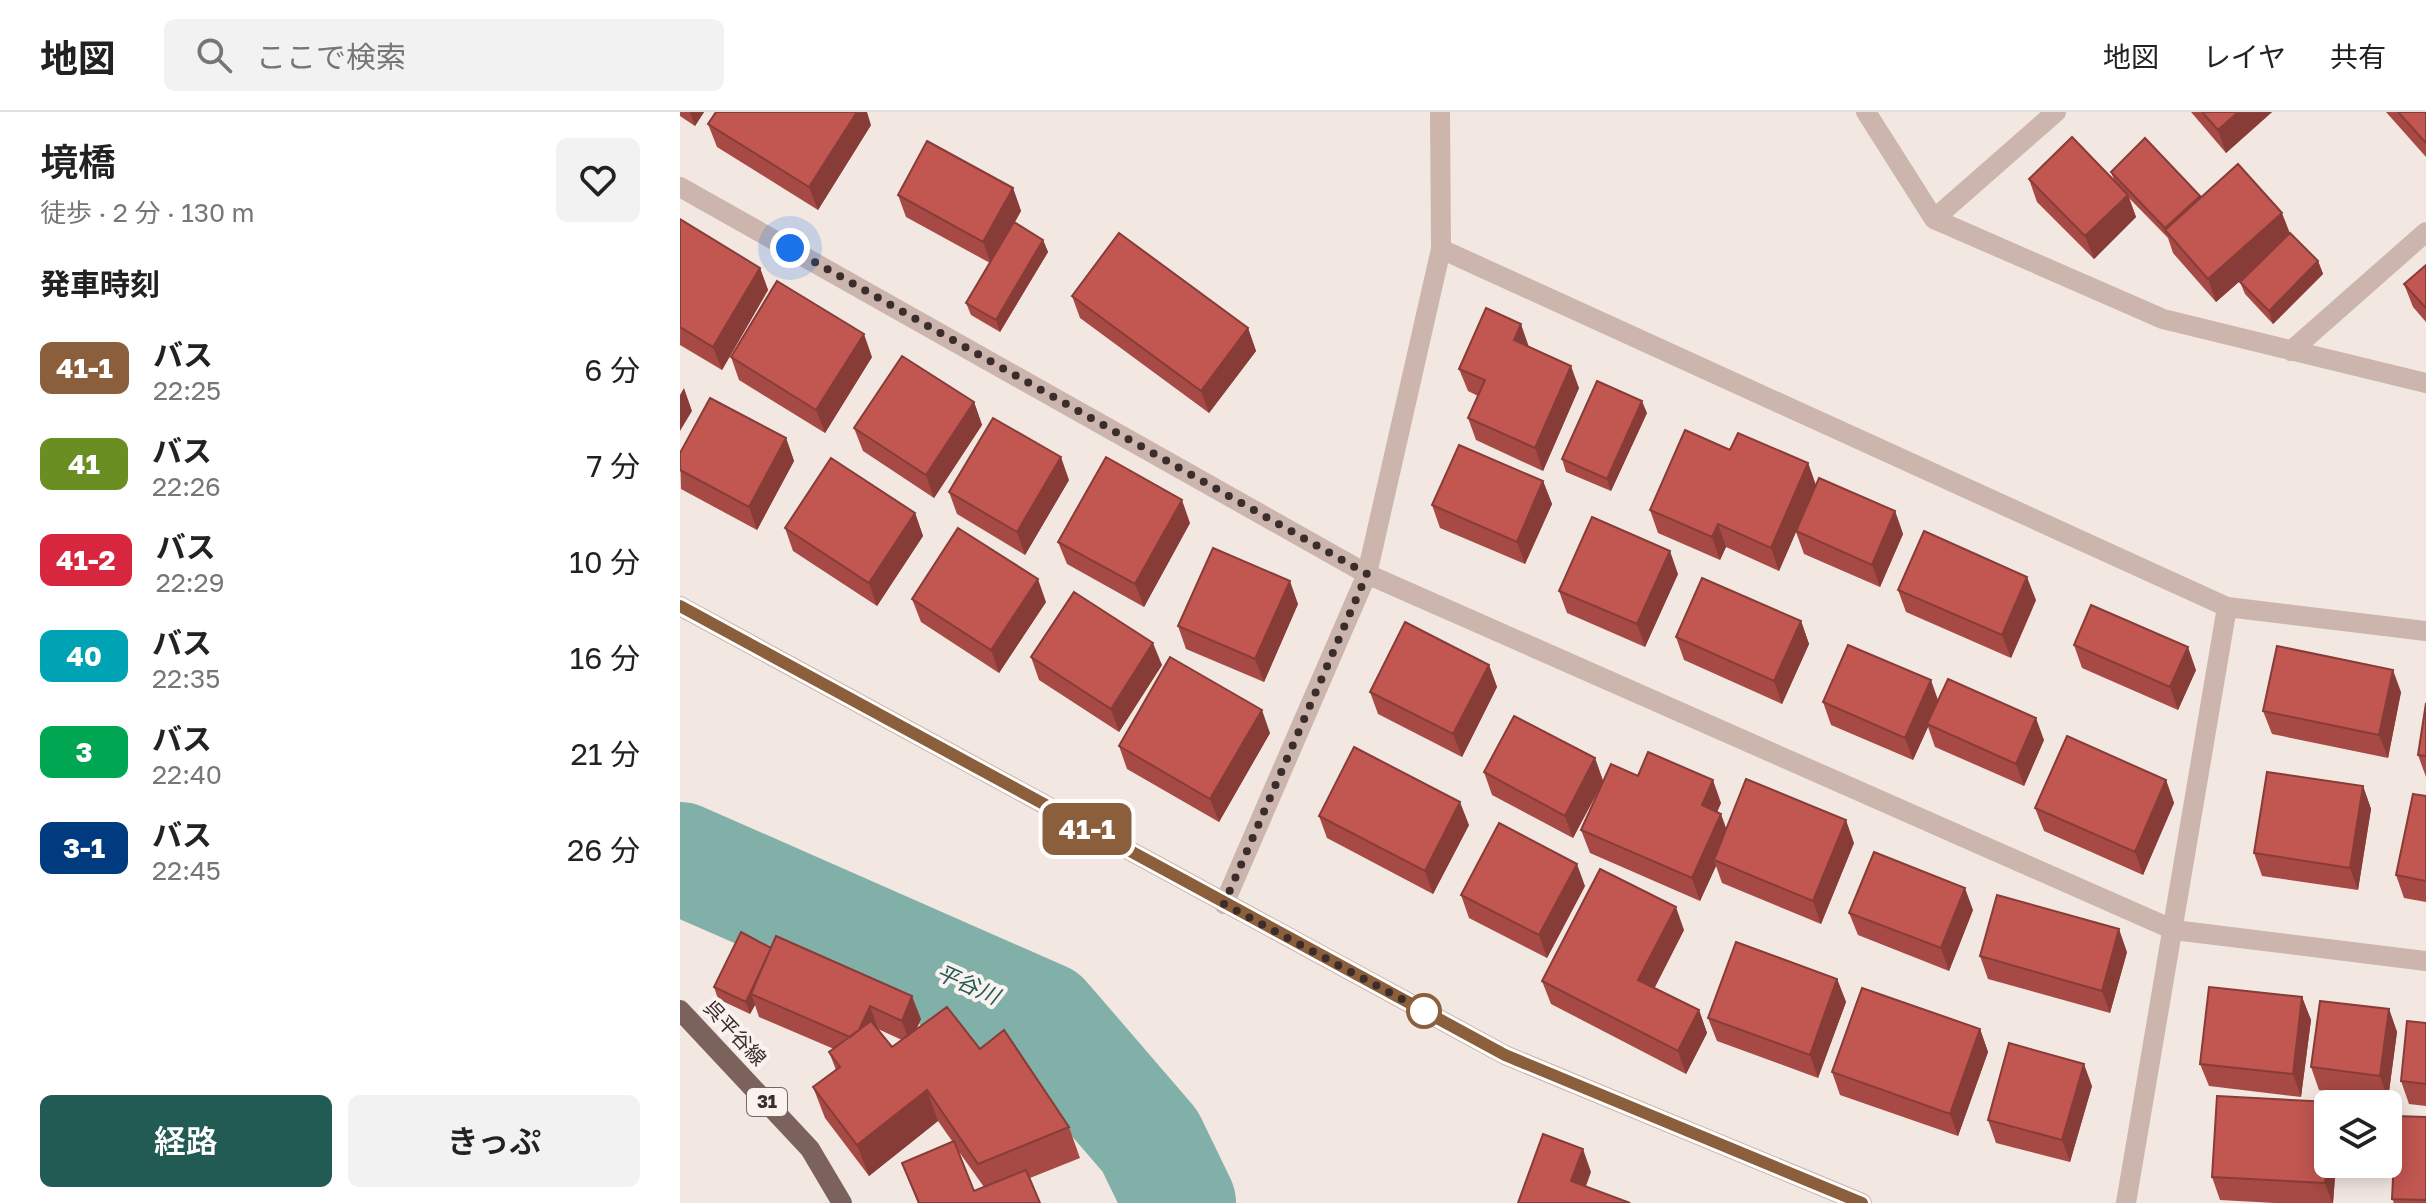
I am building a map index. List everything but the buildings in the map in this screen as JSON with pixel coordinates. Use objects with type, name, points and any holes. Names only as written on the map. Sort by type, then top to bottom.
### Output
[{"type":"main road","name":"呉平谷線","points":[[680,1010],[810,1149],[842,1203]]},
{"type":"street","points":[[1224,904],[1367,574],[1441,249],[1440,112]]},
{"type":"street","points":[[1866,112],[1934,219],[2163,319],[2426,383]]},
{"type":"street","points":[[1934,219],[2056,112]]},
{"type":"street","points":[[680,187],[1367,574],[2174,930],[2426,961]]},
{"type":"street","points":[[2291,351],[2426,232]]},
{"type":"street","points":[[1441,249],[2227,607],[2426,631]]},
{"type":"street","points":[[680,606],[1505,1055],[1854,1202]]},
{"type":"street","points":[[2126,1203],[2227,607]]},
{"type":"waterway","name":"平谷川","points":[[680,858],[1044,1018],[1150,1141],[1180,1203]]},
{"type":"bus line","name":"41-1","points":[[680,606],[1505,1055],[1862,1203]]},
{"type":"route","points":[[790,248],[1367,574],[1224,904],[1424,1011]]}]
